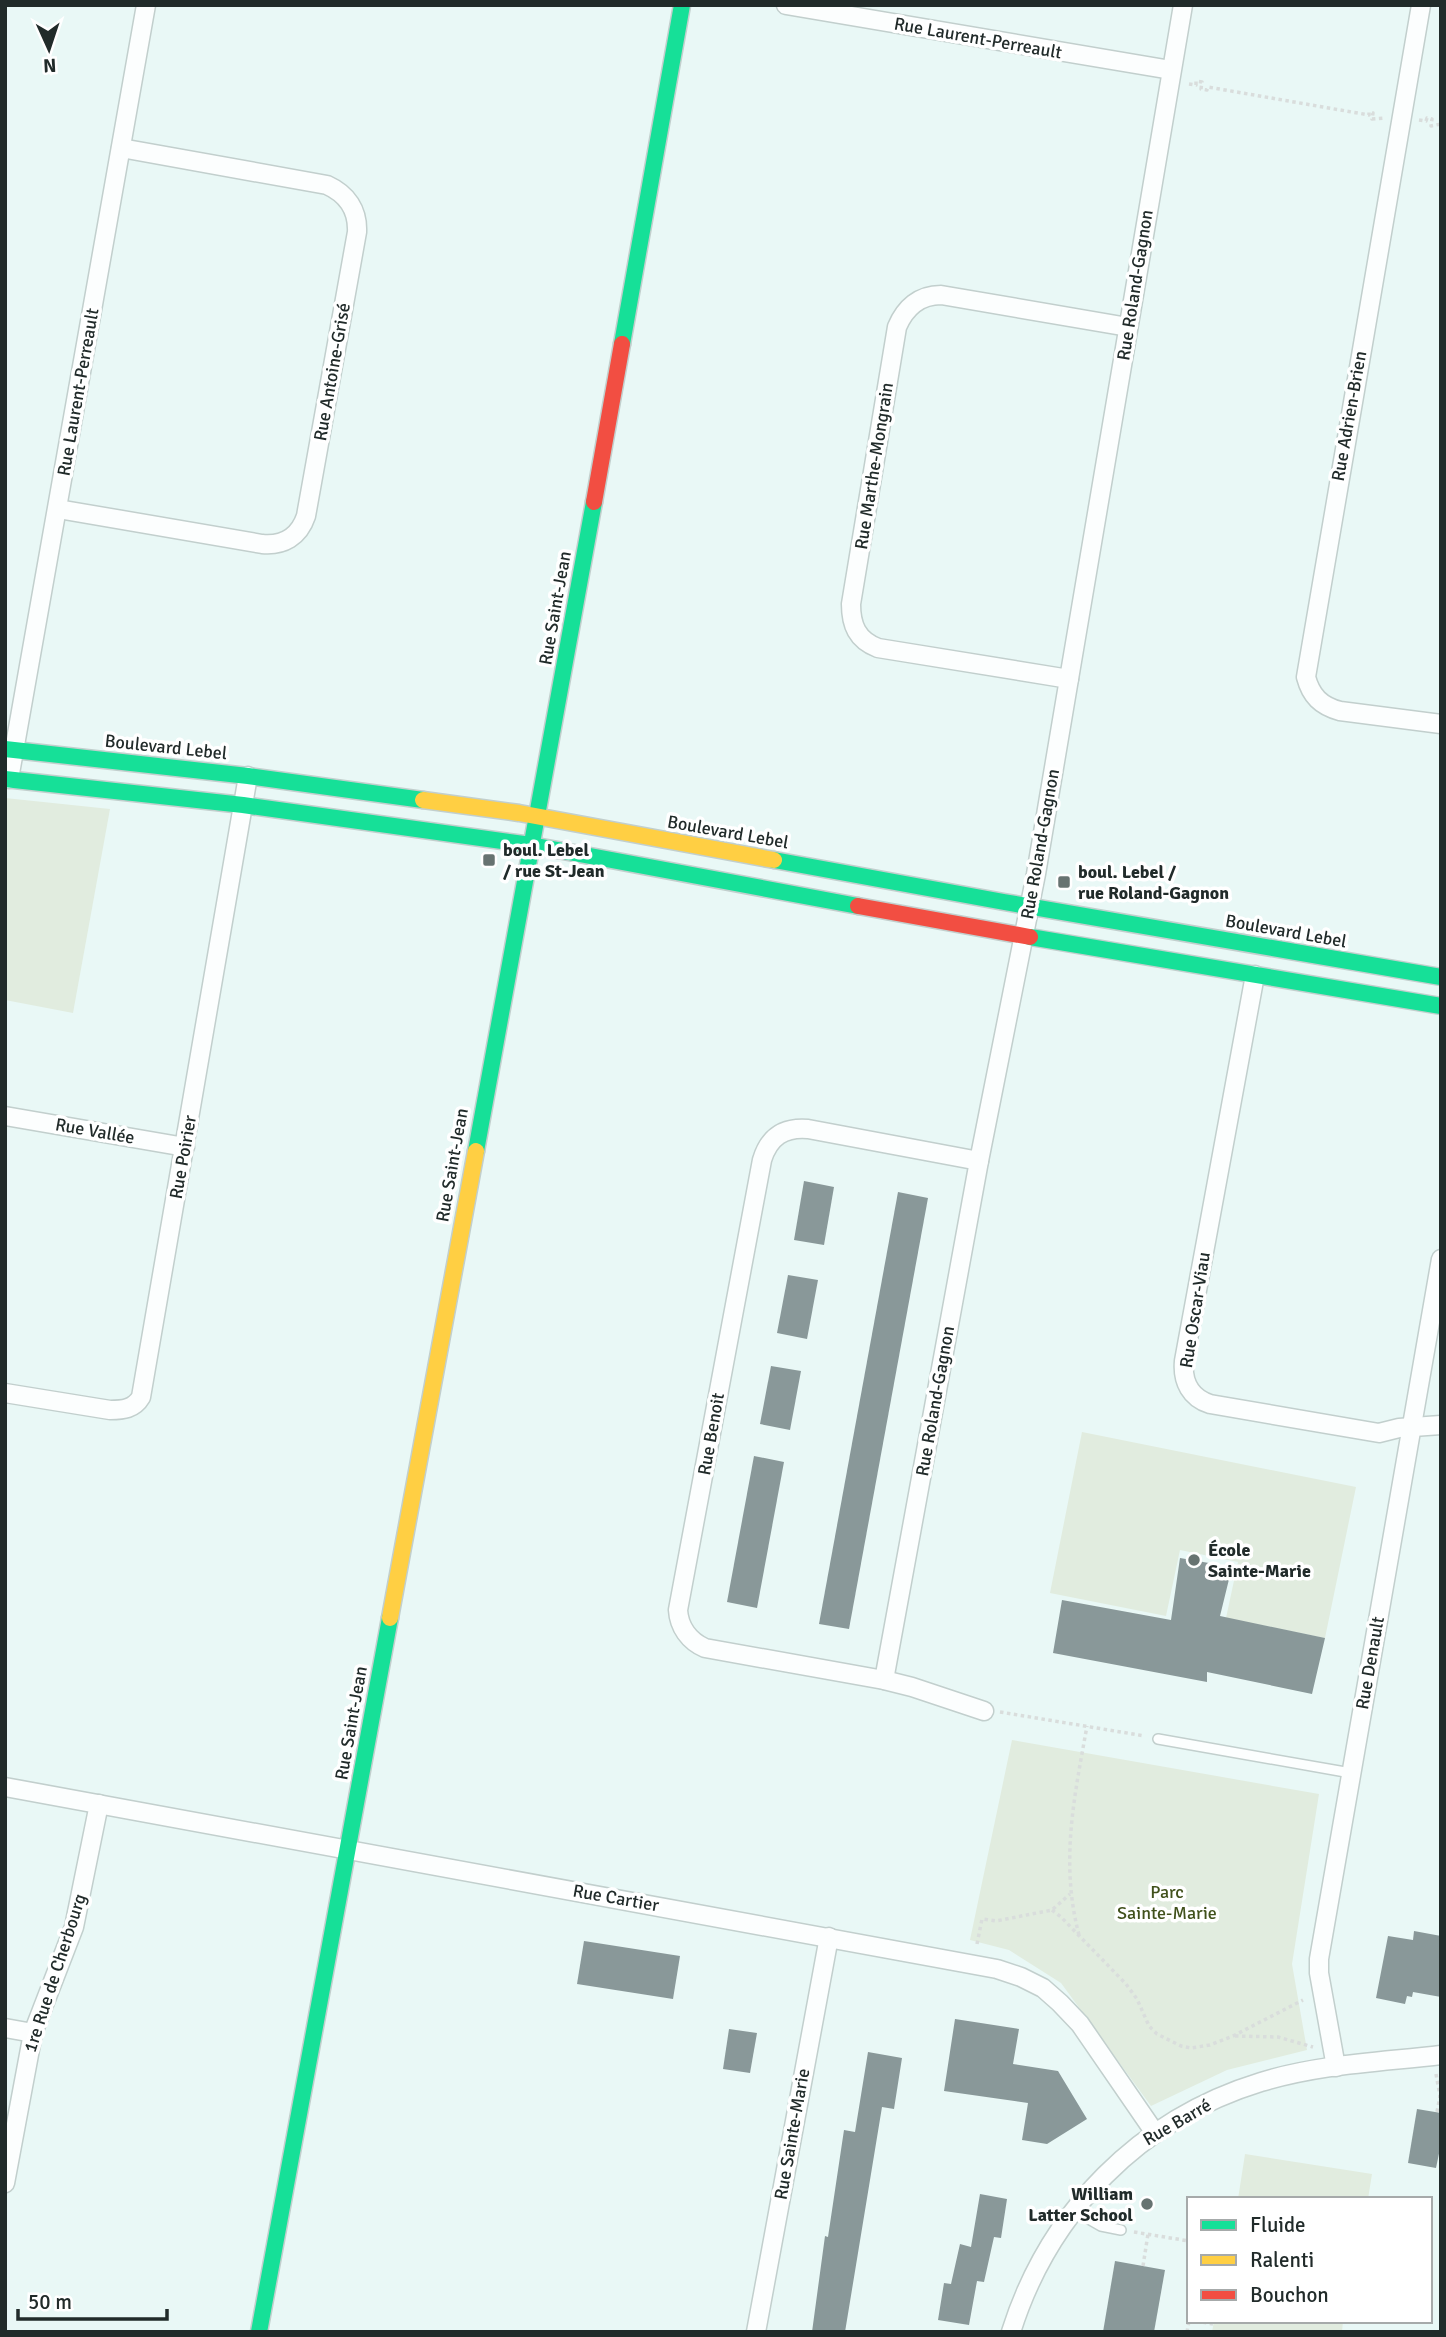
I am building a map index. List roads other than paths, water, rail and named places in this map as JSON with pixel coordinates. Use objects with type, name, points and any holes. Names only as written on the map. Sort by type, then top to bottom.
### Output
[{"type":"street","name":"Rue Laurent-Perreault","points":[[7,779],[10,750],[58,509],[146,5]]},
{"type":"street","name":"Rue Saint-Jean","points":[[260,2332],[682,5]]},
{"type":"street","name":"Rue Laurent-Perreault","points":[[786,5],[1177,76]]},
{"type":"street","name":"Rue Roland-Gagnon","points":[[884,1680],[979,1161],[1029,906],[1128,327],[1177,76],[1183,5]]},
{"type":"street","name":"Rue Adrien-Brien","points":[[1420,5],[1306,677],[1309,689],[1328,708],[1441,724]]},
{"type":"street","name":"Rue Antoine-Grisé","points":[[58,509],[261,544],[282,543],[298,531],[306,516],[357,232],[351,203],[337,189],[327,185],[121,148]]},
{"type":"street","name":"Rue Marthe-Mongrain","points":[[1069,679],[878,648],[863,640],[853,625],[851,604],[897,327],[906,310],[932,295],[1128,327]]},
{"type":"street","name":"Boulevard Lebel","points":[[10,750],[248,776],[537,816],[1029,906],[1441,977]]},
{"type":"street","name":"Rue Poirier","points":[[5,1393],[110,1410],[128,1409],[140,1400],[248,776]]},
{"type":"street","points":[[7,779],[243,805],[531,845],[1023,936],[1441,1006]]},
{"type":"street","name":"Rue Oscar-Viau","points":[[1255,975],[1184,1362],[1185,1379],[1196,1397],[1219,1406],[1379,1433],[1441,1425]]},
{"type":"street","name":"Rue Vallée","points":[[5,1116],[185,1147]]},
{"type":"street","name":"Rue Benoit","points":[[979,1161],[808,1129],[785,1130],[771,1141],[762,1160],[678,1610],[683,1629],[698,1645],[705,1648],[884,1680],[984,1711]]},
{"type":"street","name":"Rue Denault","points":[[1336,2067],[1319,1973],[1319,1959],[1441,1259]]},
{"type":"street","name":"Rue Cartier","points":[[5,1787],[997,1969],[1043,1988],[1060,2003],[1080,2024],[1155,2133]]},
{"type":"street","name":"1re Rue de Cherbourg","points":[[5,2183],[33,2033],[74,1927],[99,1804]]},
{"type":"street","name":"Rue Sainte-Marie","points":[[756,2332],[829,1937]]},
{"type":"street","points":[[5,2028],[33,2033]]},
{"type":"street","name":"Rue Barré","points":[[1011,2332],[1032,2276],[1073,2210],[1116,2163],[1155,2133],[1208,2103],[1285,2076],[1336,2067],[1441,2056]]},
{"type":"lane","points":[[1158,1739],[1351,1773]]},
{"type":"lane","points":[[1073,2210],[1101,2226],[1121,2230]]},
{"type":"place","name":"boul. Lebel / rue St-Jean","points":[[489,860]]},
{"type":"place","name":"boul. Lebel / rue Roland-Gagnon","points":[[1064,882]]},
{"type":"place","name":"École Sainte-Marie","points":[[1194,1560]]},
{"type":"place","name":"William Latter School","points":[[1147,2204]]},
{"type":"park label","name":"Parc Sainte-Marie","points":[[1167,1902]]}]
